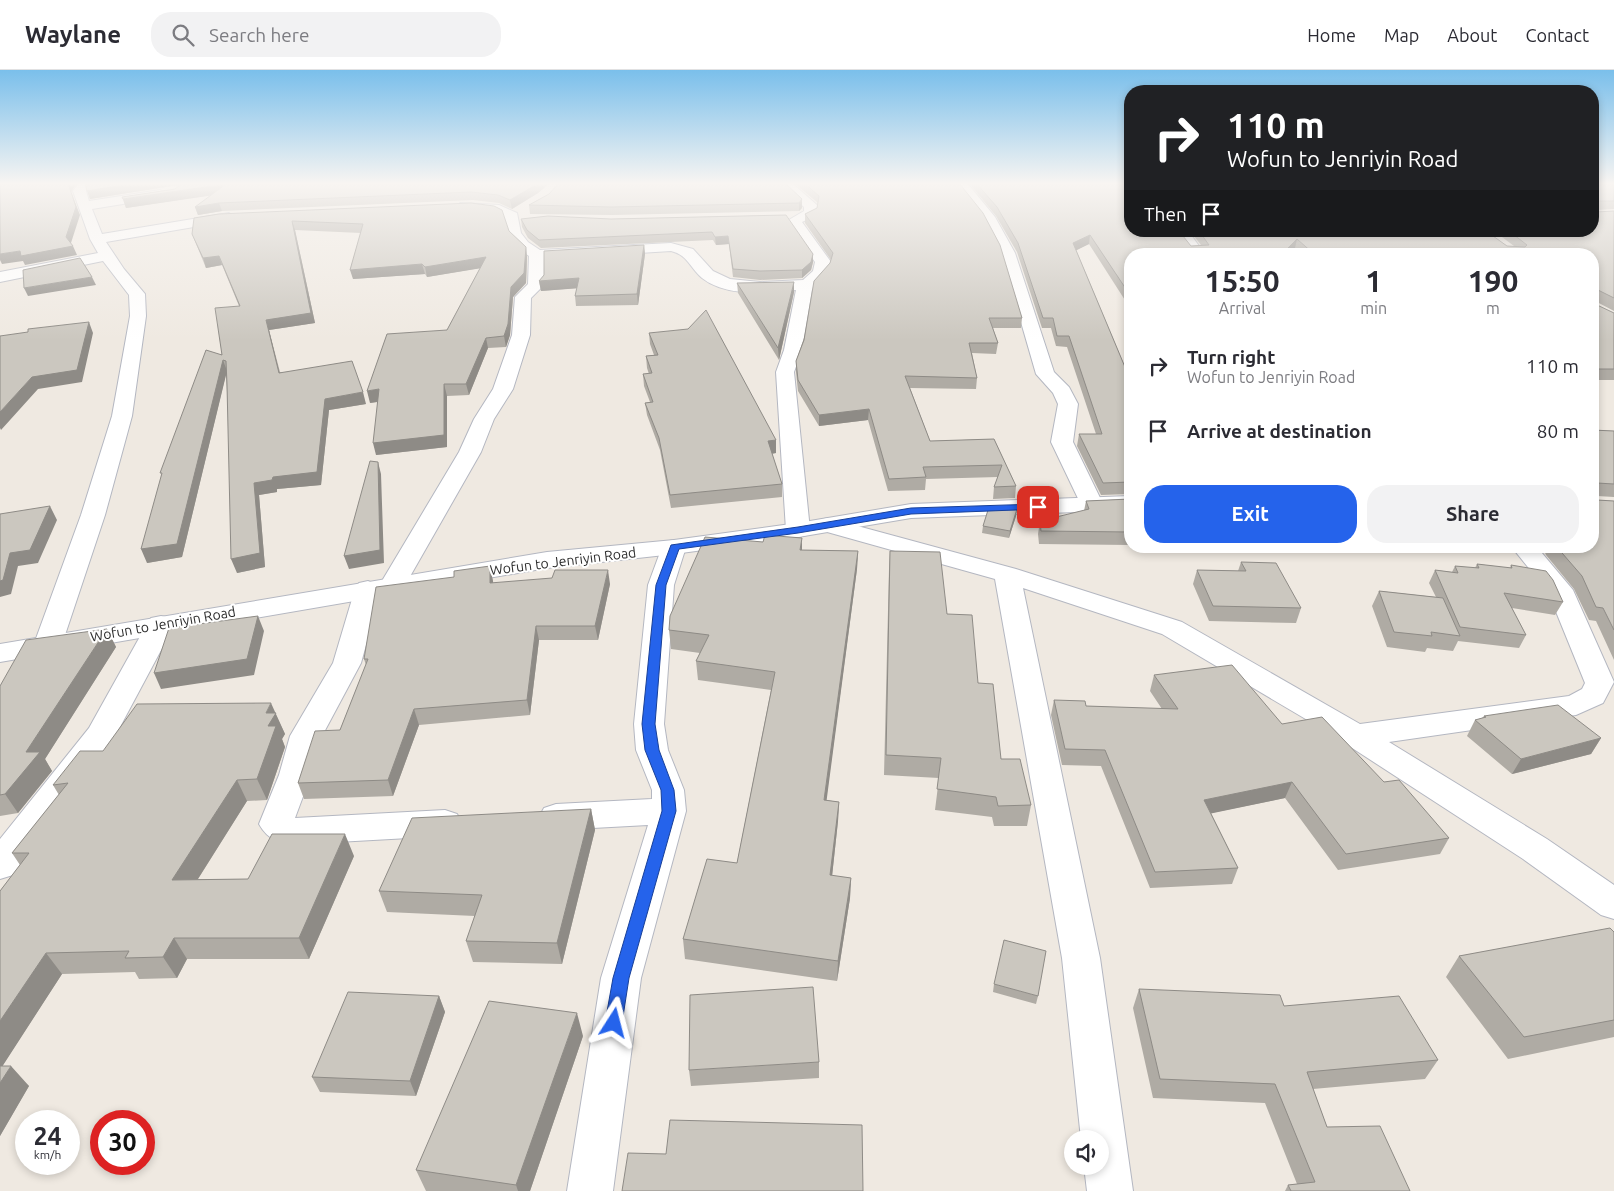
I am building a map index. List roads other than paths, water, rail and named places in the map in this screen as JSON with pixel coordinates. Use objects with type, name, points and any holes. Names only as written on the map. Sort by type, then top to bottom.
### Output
[{"type":"street","points":[[48,644],[93,515],[122,416],[138,316],[137,294],[118,272],[96,235]]},
{"type":"street","points":[[97,239],[117,235]]},
{"type":"street","points":[[516,235],[523,245],[536,254],[556,256],[656,242],[685,248],[693,254],[708,274],[724,283],[744,286],[807,285]]},
{"type":"street","points":[[798,530],[785,372],[793,350],[807,285],[819,274],[823,262],[803,235]]},
{"type":"street","points":[[998,235],[1008,253],[1045,374],[1062,391],[1068,404],[1062,442],[1092,506]]},
{"type":"street","points":[[1185,237],[1193,248]]},
{"type":"street","points":[[474,822],[301,832],[285,831],[276,824],[295,775],[306,736],[348,663],[380,588],[470,452],[484,419],[503,389],[521,335],[523,297],[536,286],[536,254]]},
{"type":"street","points":[[0,277],[109,255]]},
{"type":"street","name":"Wofun to Jenriyin Road","points":[[0,653],[161,624],[546,560],[674,547],[798,530],[911,511],[1124,503]]},
{"type":"street","points":[[828,525],[1007,574],[1172,628],[1354,736],[1535,849],[1614,904]]},
{"type":"street","points":[[590,1191],[621,978],[669,811],[668,790],[652,750],[649,724],[661,585],[674,547]]},
{"type":"street","points":[[1354,736],[1576,705],[1593,696],[1600,683],[1560,590],[1529,553]]},
{"type":"street","points":[[1007,574],[1082,958],[1110,1191]]},
{"type":"street","points":[[0,864],[101,734],[161,624]]},
{"type":"street","points":[[522,819],[669,811]]}]
